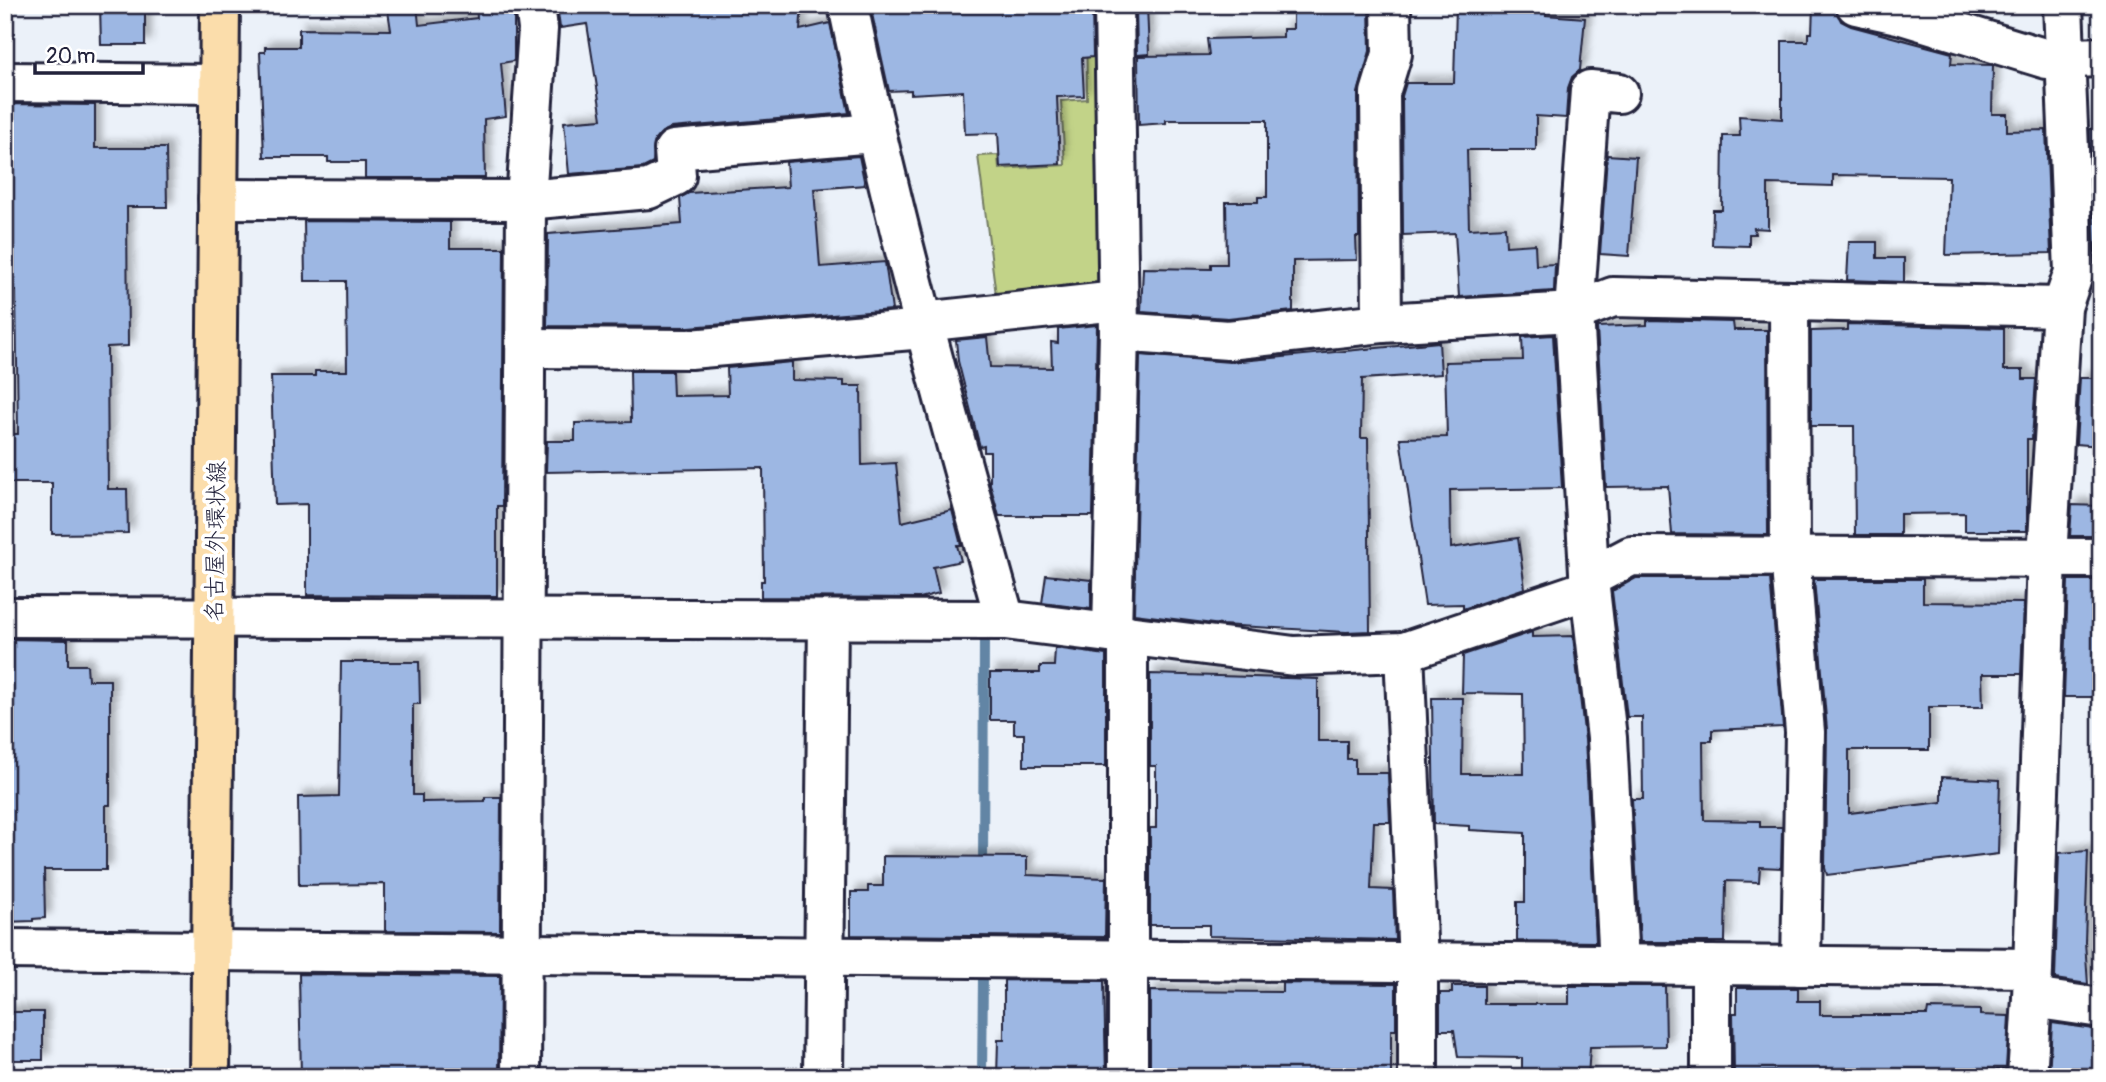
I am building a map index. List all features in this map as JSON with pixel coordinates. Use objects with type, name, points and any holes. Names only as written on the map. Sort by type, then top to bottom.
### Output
[{"type":"main road","name":"名古屋外環状線","points":[[210,1077],[220,5]]},
{"type":"street","points":[[521,1077],[526,200],[538,29],[535,5]]},
{"type":"street","points":[[848,5],[874,133],[923,325],[1005,620]]},
{"type":"street","points":[[1114,5],[1120,634],[1129,960],[1128,1077]]},
{"type":"street","points":[[1382,323],[1380,93],[1392,54],[1391,5]]},
{"type":"street","points":[[1856,5],[1902,15],[2047,59],[2083,58]]},
{"type":"street","points":[[2028,1077],[2047,557],[2062,307],[2087,274],[2083,58],[2063,5]]},
{"type":"street","points":[[5,82],[219,84]]},
{"type":"street","points":[[1619,93],[1590,90],[1574,312],[1589,584],[1608,737],[1619,964]]},
{"type":"street","points":[[218,199],[526,200],[649,189],[676,176],[674,150],[874,133]]},
{"type":"street","points":[[526,348],[690,349],[923,325],[1118,316],[1228,340],[1382,323],[1574,312],[1613,297],[2062,307]]},
{"type":"street","points":[[1790,301],[1790,555],[1805,732],[1801,966]]},
{"type":"street","points":[[5,617],[1005,620],[1294,656],[1404,652],[1589,584],[1631,556],[2101,558]]},
{"type":"street","points":[[823,1077],[828,620]]},
{"type":"street","points":[[1404,652],[1418,962],[1418,1077]]},
{"type":"street","points":[[5,949],[1801,966],[2033,983],[2101,1008]]},
{"type":"street","points":[[1711,1077],[1712,965]]},
{"type":"green space","points":[[1100,12],[1103,285],[996,295],[978,156],[998,155],[999,169],[1065,165],[1061,101],[1087,99],[1086,13]]},
{"type":"building","points":[[100,5],[145,5],[145,45],[101,45]]},
{"type":"building","points":[[387,5],[417,5],[419,25],[477,18],[476,5],[514,5],[514,61],[501,63],[506,116],[484,119],[485,178],[365,178],[365,162],[328,162],[328,157],[264,157],[260,52],[265,52],[265,47],[299,47],[299,29],[391,30]]},
{"type":"building","points":[[557,5],[802,5],[800,30],[830,23],[849,113],[671,128],[662,132],[655,140],[653,163],[643,168],[569,174],[564,122],[602,119],[587,24],[560,28]]},
{"type":"building","points":[[870,5],[1092,5],[1093,57],[1082,58],[1084,96],[1057,97],[1060,164],[1000,167],[998,133],[965,134],[963,91],[911,94],[911,90],[889,91]]},
{"type":"building","points":[[1136,5],[1147,5],[1149,54],[1137,55]]},
{"type":"building","points":[[1369,5],[1370,51],[1358,93],[1357,260],[1293,261],[1293,311],[1228,318],[1141,312],[1143,268],[1211,269],[1211,264],[1227,264],[1226,202],[1258,202],[1258,197],[1267,197],[1267,120],[1166,120],[1166,123],[1139,125],[1138,56],[1209,55],[1207,39],[1283,37],[1283,29],[1293,29],[1293,6]]},
{"type":"building","points":[[1456,5],[1546,5],[1546,15],[1585,18],[1580,70],[1572,77],[1568,88],[1566,118],[1536,116],[1536,150],[1467,150],[1469,229],[1505,227],[1506,246],[1535,244],[1536,265],[1555,264],[1554,291],[1459,297],[1455,233],[1403,235],[1402,96],[1406,83],[1454,83]]},
{"type":"building","points":[[1813,6],[1835,6],[1841,21],[1851,26],[1952,53],[1951,64],[1993,65],[1992,114],[2007,114],[2007,131],[2046,130],[2051,253],[1946,255],[1949,177],[1833,175],[1833,186],[1768,184],[1768,229],[1754,228],[1755,234],[1749,234],[1749,246],[1712,245],[1713,210],[1722,210],[1723,136],[1740,136],[1739,116],[1782,119],[1782,41],[1808,41],[1808,33],[1812,33]]},
{"type":"building","points":[[5,104],[95,105],[95,148],[166,148],[167,207],[127,207],[128,346],[107,347],[108,489],[127,489],[128,533],[52,534],[52,483],[5,483],[5,434],[18,434],[16,290],[5,290]]},
{"type":"building","points":[[2090,129],[2101,129],[2101,252],[2095,252]]},
{"type":"building","points":[[1607,155],[1636,157],[1629,256],[1600,254]]},
{"type":"building","points":[[859,156],[865,185],[814,189],[820,267],[885,262],[892,310],[689,327],[547,326],[548,234],[682,224],[680,198],[689,193],[788,187],[786,162]]},
{"type":"building","points":[[304,221],[450,222],[450,248],[504,248],[502,506],[497,506],[497,596],[307,595],[307,504],[275,505],[271,376],[315,376],[315,371],[347,371],[346,281],[305,281]]},
{"type":"building","points":[[1849,242],[1877,242],[1877,258],[1904,258],[1904,282],[1847,280]]},
{"type":"building","points":[[1647,320],[1733,322],[1734,330],[1767,330],[1768,535],[1672,534],[1668,486],[1606,487],[1597,327],[1647,325]]},
{"type":"building","points":[[1847,324],[2004,328],[2004,370],[2023,370],[2023,379],[2036,379],[2032,439],[2027,439],[2027,531],[1965,531],[1965,513],[1900,514],[1900,535],[1855,535],[1854,426],[1811,426],[1811,331],[1847,330]]},
{"type":"building","points":[[1097,325],[1093,516],[999,516],[990,484],[990,452],[984,452],[984,446],[980,447],[958,361],[956,340],[987,337],[990,367],[1052,368],[1051,342],[1058,343],[1058,329]]},
{"type":"building","points":[[1553,335],[1562,488],[1450,490],[1451,548],[1518,538],[1525,588],[1463,609],[1463,604],[1425,605],[1400,438],[1447,437],[1445,362],[1523,360],[1522,337]]},
{"type":"building","points":[[1439,342],[1441,374],[1362,379],[1361,438],[1368,438],[1370,631],[1221,625],[1134,614],[1140,355],[1230,362]]},
{"type":"building","points":[[792,362],[792,380],[844,381],[844,386],[861,386],[862,465],[896,463],[902,522],[952,510],[961,545],[957,545],[961,561],[933,567],[939,593],[920,598],[761,597],[761,581],[764,581],[763,468],[546,472],[547,441],[575,441],[575,423],[631,422],[630,371],[672,371],[673,396],[728,395],[727,368]]},
{"type":"building","points":[[2080,378],[2101,378],[2101,446],[2076,444]]},
{"type":"building","points":[[2072,505],[2101,506],[2101,536],[2070,536]]},
{"type":"building","points":[[1046,575],[1091,580],[1091,609],[1042,603]]},
{"type":"building","points":[[1636,578],[1770,578],[1783,727],[1712,730],[1712,741],[1703,741],[1704,820],[1760,821],[1760,827],[1782,827],[1781,868],[1760,867],[1759,882],[1726,881],[1725,942],[1640,942],[1632,799],[1643,799],[1642,717],[1627,717],[1612,591]]},
{"type":"building","points":[[1814,579],[1923,579],[1923,602],[2024,603],[2021,674],[1982,674],[1983,707],[1929,707],[1929,750],[1849,750],[1849,813],[1942,802],[1942,777],[2000,780],[1998,854],[1827,875],[1827,730]]},
{"type":"building","points":[[2068,580],[2101,580],[2101,697],[2064,697]]},
{"type":"building","points":[[1532,632],[1532,637],[1573,636],[1585,740],[1596,942],[1517,941],[1517,902],[1525,902],[1525,833],[1469,830],[1469,826],[1434,824],[1432,698],[1463,698],[1462,774],[1524,774],[1523,694],[1462,693],[1463,655]]},
{"type":"building","points":[[5,639],[68,640],[68,665],[87,665],[88,680],[110,680],[110,805],[106,805],[106,870],[44,870],[45,918],[33,921],[5,922]]},
{"type":"building","points":[[1055,648],[1106,655],[1106,766],[1024,766],[1024,734],[1014,734],[1014,720],[990,720],[990,673],[1040,673],[1040,666],[1054,666]]},
{"type":"building","points":[[341,662],[419,662],[420,704],[413,704],[413,795],[422,795],[422,802],[485,801],[485,797],[501,797],[500,932],[385,931],[385,884],[299,885],[298,797],[339,796]]},
{"type":"building","points":[[1150,674],[1318,679],[1318,741],[1347,741],[1347,759],[1355,759],[1355,773],[1388,773],[1390,822],[1374,822],[1371,889],[1393,890],[1395,940],[1209,936],[1209,925],[1150,925],[1150,828],[1156,828],[1156,766],[1150,766]]},
{"type":"building","points":[[2088,851],[2085,942],[2088,984],[2055,979],[2059,853]]},
{"type":"building","points":[[883,856],[1027,857],[1027,875],[1106,878],[1105,937],[851,935],[851,892],[868,892],[868,886],[883,886]]},
{"type":"building","points":[[299,974],[500,976],[499,1077],[301,1077]]},
{"type":"building","points":[[1004,980],[1104,981],[1106,1077],[997,1077],[998,1040],[1004,1040]]},
{"type":"building","points":[[1282,983],[1396,984],[1396,1030],[1391,1030],[1391,1077],[1150,1077],[1150,991],[1282,992]]},
{"type":"building","points":[[1452,986],[1484,986],[1484,1004],[1569,1004],[1569,986],[1665,986],[1666,1046],[1590,1047],[1588,1077],[1522,1077],[1522,1058],[1458,1057],[1454,1030],[1440,1030],[1440,993],[1452,993]]},
{"type":"building","points":[[1737,988],[1798,988],[1798,1001],[1820,1001],[1820,1015],[1927,1015],[1928,1009],[1980,1010],[1980,1015],[2009,1016],[2006,1069],[1734,1072],[1733,1013],[1737,1013]]},
{"type":"building","points":[[5,1012],[43,1012],[43,1060],[5,1060]]},
{"type":"building","points":[[2052,1023],[2101,1030],[2101,1077],[2049,1077]]},
{"type":"waterway","points":[[983,871],[984,636]]},
{"type":"waterway","points":[[982,1077],[983,977]]}]
